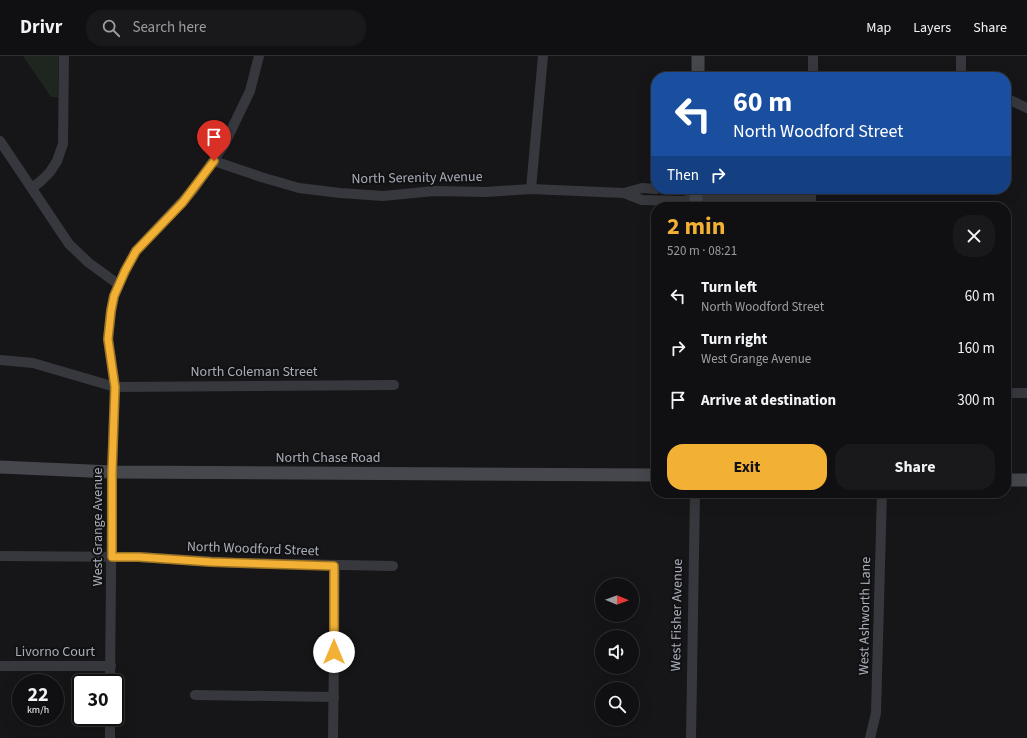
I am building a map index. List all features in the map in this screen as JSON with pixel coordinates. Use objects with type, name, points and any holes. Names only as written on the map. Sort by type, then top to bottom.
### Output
[{"type":"street","points":[[32,188],[50,172],[57,161],[63,144],[64,56]]},
{"type":"street","name":"West Grange Avenue","points":[[111,674],[112,472],[115,387],[108,339],[111,311],[118,284],[136,251],[183,202],[214,161],[224,145],[250,91],[259,56]]},
{"type":"street","points":[[531,189],[543,56]]},
{"type":"street","points":[[698,56],[698,72]]},
{"type":"street","points":[[813,56],[813,72]]},
{"type":"street","points":[[961,56],[961,72]]},
{"type":"street","points":[[1011,100],[1027,108]]},
{"type":"street","points":[[0,141],[69,244],[89,263],[118,284]]},
{"type":"street","name":"North Serenity Avenue","points":[[214,161],[299,188],[383,196],[434,191],[485,192],[531,189],[624,193],[642,188],[651,189]]},
{"type":"street","name":"North Serenity Avenue","points":[[624,193],[642,200],[684,201],[696,197],[811,198]]},
{"type":"street","name":"North Coleman Street","points":[[0,360],[33,363],[115,387],[394,385]]},
{"type":"street","points":[[1011,393],[1027,393]]},
{"type":"street","name":"North Chase Road","points":[[0,467],[112,472],[651,475]]},
{"type":"street","points":[[1011,480],[1027,480]]},
{"type":"street","name":"West Fisher Avenue","points":[[691,738],[695,498]]},
{"type":"street","name":"West Ashworth Lane","points":[[870,738],[876,713],[882,498]]},
{"type":"street","name":"North Woodford Street","points":[[0,556],[139,557],[211,562],[334,566],[393,566]]},
{"type":"street","points":[[333,738],[334,566]]},
{"type":"street","name":"Livorno Court","points":[[0,666],[111,666]]},
{"type":"street","points":[[195,696],[334,697]]},
{"type":"street","points":[[110,726],[110,738]]},
{"type":"shaded area","points":[[23,56],[59,56],[58,97],[51,97]]},
{"type":"route","points":[[214,161],[183,202],[136,251],[118,284],[114,296],[108,339],[115,387],[112,472],[112,557],[334,566],[334,652]]}]
